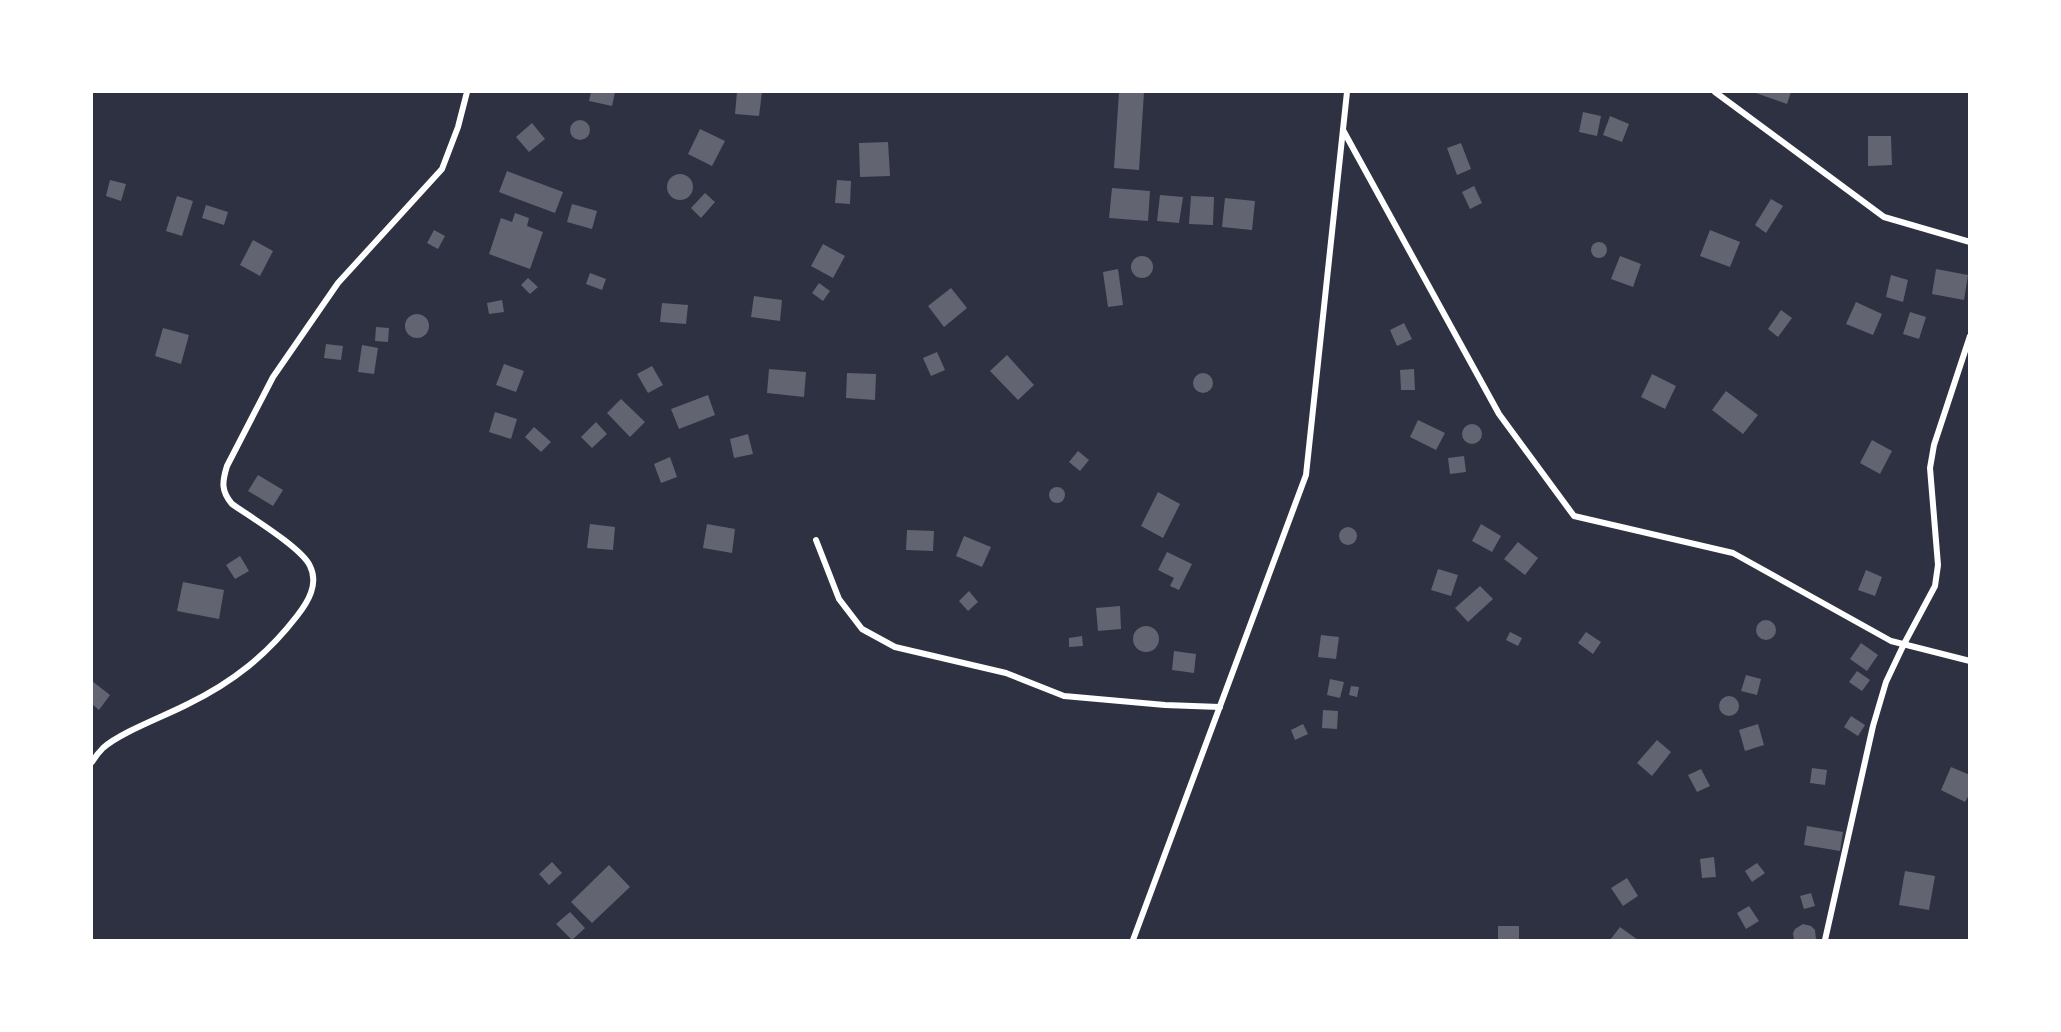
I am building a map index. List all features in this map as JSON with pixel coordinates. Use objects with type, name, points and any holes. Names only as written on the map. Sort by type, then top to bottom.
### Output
[{"type":"street","points":[[92,762],[103,748],[118,738],[191,703],[244,672],[284,633],[308,601],[313,585],[311,566],[300,553],[232,504],[224,495],[223,480],[227,466],[273,376],[338,283],[442,169],[458,127],[467,92]]},
{"type":"street","points":[[1132,940],[1306,475],[1347,92]]},
{"type":"street","points":[[1715,92],[1884,218],[1970,242]]},
{"type":"street","points":[[1343,129],[1499,414],[1574,516],[1733,554],[1891,641],[1970,661]]},
{"type":"street","points":[[1826,940],[1873,726],[1886,682],[1935,586],[1938,566],[1930,468],[1934,445],[1970,336]]},
{"type":"street","points":[[816,540],[839,599],[862,629],[895,647],[1006,673],[1064,696],[1166,705],[1220,707]]},
{"type":"building","points":[[591,92],[615,92],[612,106],[589,101]]},
{"type":"building","points":[[737,92],[762,92],[759,116],[735,114]]},
{"type":"building","points":[[1119,92],[1144,92],[1139,170],[1114,168]]},
{"type":"building","points":[[1753,92],[1791,92],[1787,104]]},
{"type":"building","points":[[1583,112],[1601,116],[1597,136],[1579,132]]},
{"type":"building","points":[[1610,116],[1629,124],[1622,142],[1603,135]]},
{"type":"building","points":[[580,120],[587,123],[590,130],[587,137],[580,140],[573,137],[570,130],[573,123]]},
{"type":"building","points":[[532,123],[545,139],[529,152],[516,137]]},
{"type":"building","points":[[700,129],[725,141],[712,166],[688,154]]},
{"type":"building","points":[[1868,136],[1891,136],[1892,165],[1868,166]]},
{"type":"building","points":[[888,142],[890,176],[860,177],[859,143]]},
{"type":"building","points":[[1461,143],[1471,169],[1457,175],[1447,148]]},
{"type":"building","points":[[507,171],[563,192],[555,213],[499,192]]},
{"type":"building","points":[[680,174],[689,178],[693,187],[689,196],[680,200],[671,196],[667,187],[671,178]]},
{"type":"building","points":[[110,180],[126,184],[121,201],[106,196]]},
{"type":"building","points":[[837,180],[851,181],[850,204],[835,203]]},
{"type":"building","points":[[1474,186],[1482,203],[1470,209],[1462,192]]},
{"type":"building","points":[[1112,188],[1150,191],[1148,221],[1109,218]]},
{"type":"building","points":[[705,193],[715,202],[701,218],[691,208]]},
{"type":"building","points":[[1160,195],[1183,197],[1179,223],[1157,221]]},
{"type":"building","points":[[177,196],[193,201],[182,236],[166,231]]},
{"type":"building","points":[[1191,196],[1214,197],[1213,225],[1189,224]]},
{"type":"building","points":[[1225,198],[1255,201],[1252,230],[1222,227]]},
{"type":"building","points":[[1771,199],[1783,206],[1766,233],[1755,225]]},
{"type":"building","points":[[572,204],[597,211],[592,229],[567,222]]},
{"type":"building","points":[[206,205],[228,212],[224,225],[202,218]]},
{"type":"building","points":[[515,213],[529,218],[527,226],[543,232],[530,269],[489,254],[501,218],[512,222]]},
{"type":"building","points":[[434,230],[445,236],[438,249],[427,243]]},
{"type":"building","points":[[1710,230],[1740,242],[1730,267],[1700,256]]},
{"type":"building","points":[[253,240],[273,251],[260,276],[240,265]]},
{"type":"building","points":[[1596,242],[1602,242],[1607,250],[1605,256],[1596,258],[1591,253],[1591,247]]},
{"type":"building","points":[[823,244],[845,256],[833,278],[811,266]]},
{"type":"building","points":[[1142,256],[1150,259],[1153,267],[1150,275],[1142,278],[1134,275],[1131,267],[1134,259]]},
{"type":"building","points":[[1620,256],[1641,264],[1633,287],[1611,279]]},
{"type":"building","points":[[1118,269],[1123,305],[1108,307],[1103,272]]},
{"type":"building","points":[[1936,269],[1968,275],[1964,300],[1932,294]]},
{"type":"building","points":[[590,273],[606,279],[602,290],[586,284]]},
{"type":"building","points":[[1891,275],[1908,280],[1903,302],[1886,297]]},
{"type":"building","points":[[528,278],[538,287],[530,294],[521,285]]},
{"type":"building","points":[[819,283],[830,291],[823,301],[812,293]]},
{"type":"building","points":[[951,288],[967,308],[944,327],[928,306]]},
{"type":"building","points":[[754,296],[782,300],[780,321],[751,317]]},
{"type":"building","points":[[502,300],[504,312],[489,314],[487,303]]},
{"type":"building","points":[[1856,302],[1882,314],[1873,335],[1846,324]]},
{"type":"building","points":[[662,303],[688,305],[686,324],[660,322]]},
{"type":"building","points":[[1781,310],[1792,318],[1778,337],[1768,329]]},
{"type":"building","points":[[1910,312],[1926,317],[1919,339],[1903,334]]},
{"type":"building","points":[[417,314],[422,315],[428,321],[428,331],[422,337],[417,338],[412,337],[406,331],[405,326],[406,321],[412,315]]},
{"type":"building","points":[[1404,323],[1412,339],[1397,346],[1390,330]]},
{"type":"building","points":[[376,327],[389,328],[388,342],[375,341]]},
{"type":"building","points":[[163,328],[189,335],[181,364],[155,356]]},
{"type":"building","points":[[326,344],[343,346],[341,360],[324,358]]},
{"type":"building","points":[[362,345],[378,348],[374,374],[358,372]]},
{"type":"building","points":[[937,352],[945,370],[931,376],[923,358]]},
{"type":"building","points":[[1007,355],[1034,385],[1018,400],[990,371]]},
{"type":"building","points":[[504,364],[524,371],[516,392],[496,385]]},
{"type":"building","points":[[652,366],[663,385],[648,393],[637,374]]},
{"type":"building","points":[[769,369],[806,372],[804,397],[767,393]]},
{"type":"building","points":[[1414,369],[1415,390],[1401,390],[1400,370]]},
{"type":"building","points":[[847,373],[876,374],[875,400],[846,398]]},
{"type":"building","points":[[1203,373],[1210,376],[1213,383],[1210,390],[1203,393],[1196,390],[1193,383],[1196,376]]},
{"type":"building","points":[[1652,374],[1676,386],[1665,409],[1641,397]]},
{"type":"building","points":[[1726,391],[1758,415],[1743,434],[1712,410]]},
{"type":"building","points":[[708,395],[715,415],[679,429],[671,409]]},
{"type":"building","points":[[621,399],[645,422],[630,437],[607,413]]},
{"type":"building","points":[[495,412],[517,419],[511,439],[489,432]]},
{"type":"building","points":[[1418,420],[1445,433],[1436,450],[1410,437]]},
{"type":"building","points":[[596,422],[607,434],[592,448],[581,437]]},
{"type":"building","points":[[1472,424],[1479,427],[1482,434],[1479,441],[1472,444],[1465,441],[1462,434],[1465,427]]},
{"type":"building","points":[[534,427],[551,442],[541,452],[525,437]]},
{"type":"building","points":[[748,434],[753,454],[734,458],[730,439]]},
{"type":"building","points":[[1872,440],[1892,451],[1880,474],[1860,463]]},
{"type":"building","points":[[1078,451],[1089,460],[1080,471],[1069,462]]},
{"type":"building","points":[[1464,456],[1466,472],[1450,474],[1448,458]]},
{"type":"building","points":[[670,457],[677,477],[661,483],[654,464]]},
{"type":"building","points":[[258,475],[283,490],[273,506],[248,491]]},
{"type":"building","points":[[1054,487],[1060,487],[1065,495],[1063,501],[1054,503],[1049,498],[1049,492]]},
{"type":"building","points":[[1158,492],[1180,504],[1163,538],[1141,526]]},
{"type":"building","points":[[590,524],[615,527],[613,550],[587,548]]},
{"type":"building","points":[[707,524],[735,529],[732,553],[703,548]]},
{"type":"building","points":[[1481,524],[1501,536],[1492,552],[1472,541]]},
{"type":"building","points":[[1348,527],[1354,530],[1357,536],[1354,542],[1348,545],[1342,542],[1339,536],[1342,530]]},
{"type":"building","points":[[907,530],[934,531],[933,551],[906,550]]},
{"type":"building","points":[[964,536],[991,547],[982,567],[956,556]]},
{"type":"building","points":[[1518,542],[1538,558],[1525,575],[1504,559]]},
{"type":"building","points":[[1167,552],[1192,564],[1179,590],[1170,586],[1174,578],[1158,570]]},
{"type":"building","points":[[240,556],[249,571],[235,579],[226,565]]},
{"type":"building","points":[[1438,569],[1458,575],[1451,596],[1431,590]]},
{"type":"building","points":[[1866,570],[1882,577],[1875,596],[1858,590]]},
{"type":"building","points":[[183,582],[224,590],[219,619],[177,611]]},
{"type":"building","points":[[1480,586],[1493,599],[1468,622],[1455,608]]},
{"type":"building","points":[[969,591],[978,602],[968,611],[959,601]]},
{"type":"building","points":[[1120,606],[1121,629],[1098,631],[1096,608]]},
{"type":"building","points":[[1766,620],[1773,623],[1776,630],[1773,637],[1766,640],[1759,637],[1756,630],[1759,623]]},
{"type":"building","points":[[1146,626],[1155,630],[1159,639],[1155,648],[1146,652],[1137,648],[1133,639],[1137,630]]},
{"type":"building","points":[[1510,632],[1522,638],[1518,646],[1506,640]]},
{"type":"building","points":[[1586,632],[1601,642],[1593,654],[1578,643]]},
{"type":"building","points":[[1321,635],[1339,637],[1336,659],[1318,657]]},
{"type":"building","points":[[1082,636],[1083,646],[1069,647],[1069,638]]},
{"type":"building","points":[[1861,643],[1878,655],[1867,671],[1850,659]]},
{"type":"building","points":[[1174,651],[1196,654],[1194,673],[1172,670]]},
{"type":"building","points":[[1857,671],[1870,680],[1862,691],[1849,682]]},
{"type":"building","points":[[1746,675],[1761,679],[1757,695],[1741,691]]},
{"type":"building","points":[[1330,679],[1344,682],[1340,698],[1327,695]]},
{"type":"building","points":[[92,681],[110,695],[99,710],[92,704]]},
{"type":"building","points":[[1351,686],[1359,687],[1357,697],[1349,695]]},
{"type":"building","points":[[1729,696],[1736,699],[1739,706],[1736,713],[1729,716],[1722,713],[1719,706],[1722,699]]},
{"type":"building","points":[[1323,710],[1338,711],[1337,729],[1322,728]]},
{"type":"building","points":[[1851,716],[1865,725],[1858,736],[1844,727]]},
{"type":"building","points":[[1303,724],[1308,734],[1295,740],[1291,730]]},
{"type":"building","points":[[1758,724],[1764,745],[1745,751],[1739,730]]},
{"type":"building","points":[[1657,740],[1671,752],[1652,776],[1637,763]]},
{"type":"building","points":[[1951,767],[1970,775],[1970,793],[1965,802],[1941,790]]},
{"type":"building","points":[[1812,768],[1827,770],[1825,785],[1810,783]]},
{"type":"building","points":[[1701,769],[1710,786],[1697,792],[1688,775]]},
{"type":"building","points":[[1807,826],[1843,832],[1840,851],[1804,845]]},
{"type":"building","points":[[1714,857],[1716,877],[1702,878],[1700,859]]},
{"type":"building","points":[[552,862],[562,873],[549,885],[539,874]]},
{"type":"building","points":[[1757,863],[1765,873],[1752,882],[1745,871]]},
{"type":"building","points":[[609,865],[630,887],[592,923],[571,902]]},
{"type":"building","points":[[1905,871],[1935,876],[1929,910],[1899,905]]},
{"type":"building","points":[[1627,878],[1638,896],[1623,906],[1611,888]]},
{"type":"building","points":[[1811,893],[1815,906],[1804,909],[1800,896]]},
{"type":"building","points":[[1749,906],[1759,921],[1746,929],[1737,913]]},
{"type":"building","points":[[570,912],[585,928],[572,940],[556,924]]},
{"type":"building","points":[[1803,924],[1815,930],[1816,940],[1794,940],[1795,929]]},
{"type":"building","points":[[1498,926],[1519,926],[1519,940],[1498,940]]},
{"type":"building","points":[[1620,927],[1638,940],[1610,940]]}]
